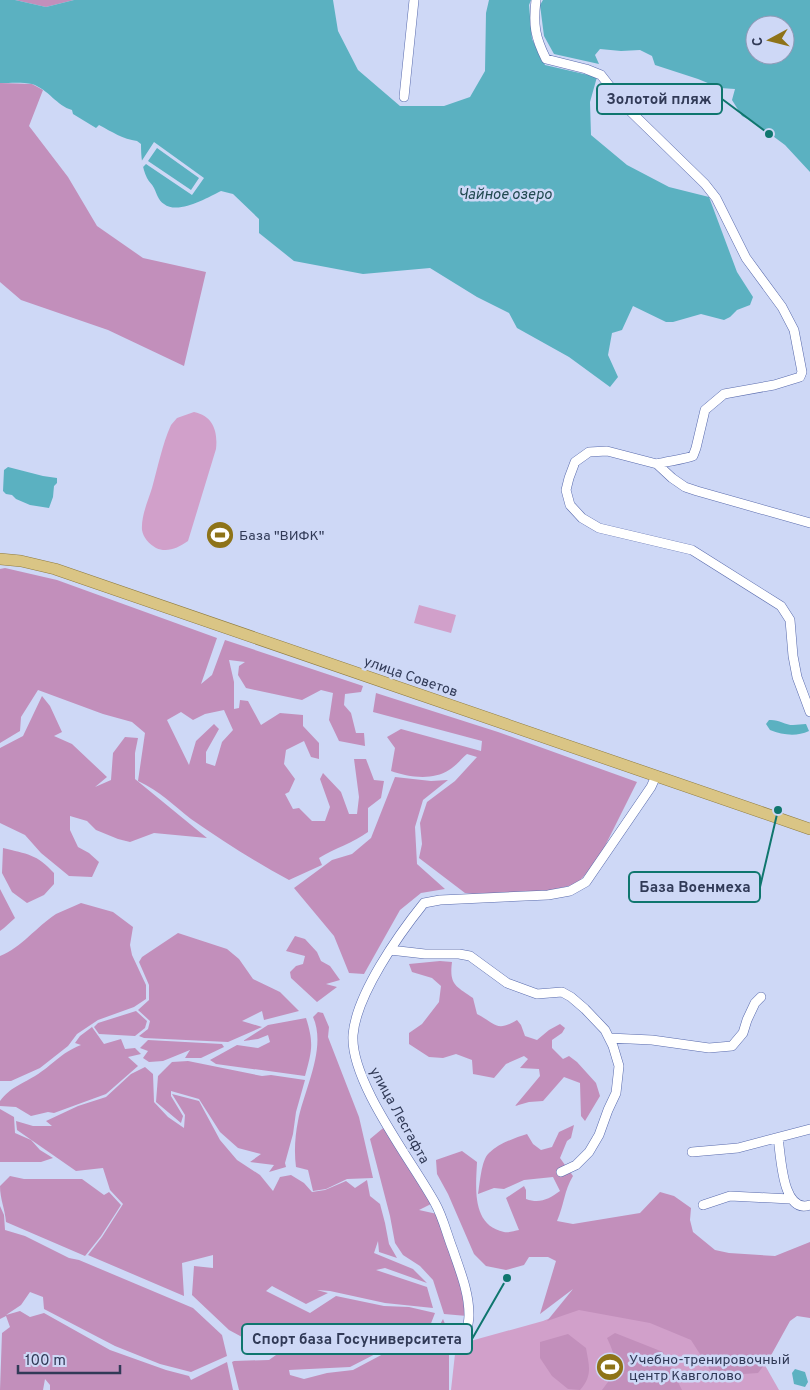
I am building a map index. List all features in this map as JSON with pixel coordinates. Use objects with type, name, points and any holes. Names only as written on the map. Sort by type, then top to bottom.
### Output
[{"type":"main road","name":"улица Советов","points":[[0,559],[21,561],[55,569],[810,829]]},
{"type":"street","points":[[404,97],[414,0]]},
{"type":"street","points":[[536,0],[534,16],[537,39],[546,59],[586,69],[601,75],[626,107],[705,184],[716,198],[746,258],[782,307],[794,330],[802,372],[800,377],[774,385],[724,394],[705,410],[693,456],[683,460],[658,464]]},
{"type":"street","points":[[810,523],[685,486],[672,478],[658,464],[607,451],[589,452],[575,462],[568,478],[566,490],[570,505],[582,518],[599,528],[692,550],[781,606],[790,620],[793,656],[810,712]]},
{"type":"street","name":"улица Лесгафта","points":[[464,1341],[469,1316],[464,1282],[436,1205],[382,1115],[358,1069],[353,1036],[358,1010],[376,974],[402,930],[424,903],[440,900],[548,895],[570,891],[586,882],[650,788],[656,776]]},
{"type":"street","points":[[390,950],[470,956],[507,983],[537,994],[562,992],[572,997],[605,1030],[619,1066],[616,1093],[599,1135],[589,1152],[576,1165],[561,1172]]},
{"type":"street","points":[[609,1038],[652,1040],[709,1048],[732,1046],[743,1033],[747,1020],[760,997]]},
{"type":"street","points":[[692,1152],[724,1150],[810,1129]]},
{"type":"street","points":[[778,1138],[785,1184],[790,1199],[794,1203],[810,1205]]},
{"type":"street","points":[[703,1206],[730,1196],[790,1199]]},
{"type":"shaded area","points":[[15,0],[74,0],[46,7]]},
{"type":"shaded area","points":[[0,83],[32,84],[43,90],[29,126],[68,177],[97,226],[143,258],[206,272],[184,366],[108,330],[21,300],[0,282]]},
{"type":"shaded area","points":[[194,412],[206,417],[213,425],[216,436],[216,449],[188,541],[172,549],[164,550],[156,548],[144,535],[142,525],[144,514],[171,425],[177,418]]},
{"type":"shaded area","points":[[5,568],[57,580],[217,638],[201,684],[212,675],[225,640],[363,686],[361,692],[345,694],[344,705],[351,713],[356,733],[364,733],[365,746],[339,741],[329,720],[333,693],[321,690],[302,700],[246,688],[238,675],[239,666],[245,662],[229,660],[234,682],[234,709],[239,708],[240,700],[248,701],[261,725],[280,713],[303,715],[303,726],[319,743],[319,759],[311,757],[304,741],[286,750],[284,764],[295,779],[289,792],[285,794],[293,809],[299,808],[312,821],[325,821],[330,807],[320,779],[323,773],[341,792],[349,814],[357,814],[359,797],[354,759],[366,759],[374,780],[384,781],[381,798],[368,808],[368,832],[319,858],[322,865],[289,880],[227,843],[191,819],[160,794],[138,781],[145,733],[132,722],[103,714],[38,690],[21,717],[20,731],[0,743],[0,569]],"holes":[[[224,710],[233,730],[222,742],[215,766],[206,763],[206,752],[219,729],[214,724],[196,741],[189,765],[167,720],[181,712],[193,720],[205,714]]]},
{"type":"shaded area","points":[[419,605],[456,615],[451,633],[414,623]]},
{"type":"shaded area","points":[[376,693],[498,732],[637,782],[598,860],[577,884],[547,891],[493,896],[465,893],[419,858],[422,844],[420,823],[427,802],[455,781],[477,757],[467,754],[452,768],[435,776],[405,775],[391,771],[395,748],[387,737],[401,729],[481,751],[482,741],[373,712]]},
{"type":"shaded area","points":[[42,696],[50,706],[62,732],[54,736],[72,744],[107,777],[95,787],[111,780],[113,753],[125,737],[138,738],[135,753],[135,779],[207,838],[154,833],[130,842],[96,830],[87,821],[70,816],[70,830],[78,847],[89,853],[99,862],[92,877],[69,876],[41,853],[25,835],[0,823],[0,748],[23,736]]},
{"type":"shaded area","points":[[395,777],[431,781],[448,780],[423,800],[415,827],[417,864],[445,889],[421,893],[400,910],[364,974],[349,973],[334,936],[294,888],[332,860],[352,854],[371,838]]},
{"type":"shaded area","points":[[3,848],[37,858],[54,873],[54,884],[44,895],[27,903],[12,892],[2,873]]},
{"type":"shaded area","points":[[0,889],[15,918],[0,931]]},
{"type":"shaded area","points":[[81,903],[113,912],[133,927],[130,945],[132,955],[146,985],[146,999],[134,1007],[98,1020],[77,1034],[68,1046],[40,1068],[11,1081],[0,1081],[0,956],[22,942],[56,914]]},
{"type":"shaded area","points":[[178,933],[227,949],[239,959],[253,979],[280,992],[299,1011],[264,1020],[262,1011],[242,1021],[262,1027],[228,1042],[144,1038],[139,1036],[148,1029],[150,1021],[138,1010],[149,1000],[149,985],[139,962],[142,957]]},
{"type":"shaded area","points":[[295,936],[305,939],[317,952],[321,961],[330,966],[340,980],[326,984],[337,987],[317,1002],[291,978],[290,972],[296,966],[303,964],[305,956],[286,951]]},
{"type":"shaded area","points":[[440,961],[452,962],[451,970],[455,984],[473,998],[477,1014],[492,1023],[504,1026],[517,1020],[525,1036],[537,1040],[560,1024],[565,1028],[562,1033],[552,1040],[552,1048],[563,1059],[569,1056],[577,1062],[596,1083],[600,1096],[585,1121],[581,1116],[580,1083],[564,1077],[543,1101],[515,1106],[540,1076],[539,1069],[520,1068],[528,1059],[524,1056],[506,1064],[494,1078],[473,1074],[472,1060],[456,1054],[443,1058],[429,1057],[409,1044],[409,1033],[422,1024],[439,1002],[441,986],[432,978],[412,972],[409,964]]},
{"type":"shaded area","points":[[136,1011],[147,1021],[145,1028],[135,1036],[99,1034],[94,1027],[98,1023]]},
{"type":"shaded area","points":[[318,1012],[323,1013],[329,1027],[328,1037],[359,1117],[373,1178],[347,1179],[326,1189],[313,1191],[308,1170],[296,1167],[295,1144],[298,1121],[316,1055],[317,1029],[313,1017]]},
{"type":"shaded area","points":[[306,1018],[311,1047],[305,1076],[216,1064],[210,1060],[237,1045],[258,1048],[270,1042],[268,1035],[258,1039],[243,1041],[268,1025]]},
{"type":"shaded area","points":[[92,1027],[104,1044],[121,1039],[125,1049],[135,1048],[141,1054],[128,1057],[138,1066],[106,1094],[54,1113],[48,1112],[31,1116],[16,1107],[0,1106],[0,1101],[12,1089],[41,1072],[62,1055],[81,1045],[75,1043],[80,1036]]},
{"type":"shaded area","points":[[148,1040],[222,1044],[224,1047],[201,1058],[185,1058],[190,1050],[163,1061],[149,1062],[143,1058],[148,1051],[140,1048]]},
{"type":"shaded area","points":[[188,1061],[262,1076],[271,1075],[305,1080],[296,1112],[293,1134],[285,1163],[286,1167],[269,1172],[274,1165],[250,1162],[261,1154],[238,1148],[220,1132],[199,1099],[171,1091],[171,1096],[183,1116],[181,1123],[156,1102],[158,1076],[172,1062]]},
{"type":"shaded area","points":[[145,1067],[153,1074],[154,1102],[168,1117],[184,1128],[185,1115],[172,1094],[199,1101],[220,1140],[237,1160],[260,1175],[273,1191],[280,1177],[291,1175],[304,1183],[312,1192],[325,1190],[346,1181],[355,1188],[367,1180],[370,1196],[380,1204],[389,1244],[397,1258],[379,1252],[378,1241],[374,1253],[413,1269],[427,1283],[385,1268],[376,1270],[427,1287],[433,1308],[385,1303],[317,1290],[328,1293],[306,1304],[272,1286],[266,1291],[310,1313],[336,1296],[384,1306],[409,1307],[435,1313],[430,1326],[350,1367],[289,1370],[290,1375],[304,1379],[327,1373],[353,1370],[385,1353],[424,1341],[436,1332],[443,1319],[449,1334],[449,1390],[239,1390],[232,1362],[269,1360],[283,1350],[269,1354],[229,1330],[192,1295],[194,1266],[213,1268],[213,1255],[182,1263],[184,1296],[88,1255],[123,1204],[110,1190],[103,1168],[76,1171],[17,1130],[16,1121],[33,1126],[52,1126],[46,1121],[78,1106],[106,1097],[131,1074]]},
{"type":"shaded area","points":[[0,1109],[14,1117],[15,1133],[31,1140],[40,1150],[53,1158],[41,1162],[0,1162]]},
{"type":"shaded area","points":[[388,1124],[433,1203],[419,1210],[437,1214],[459,1272],[467,1316],[444,1314],[433,1280],[420,1266],[403,1255],[395,1243],[370,1139]]},
{"type":"shaded area","points":[[574,1125],[571,1138],[567,1141],[560,1158],[573,1176],[557,1221],[573,1224],[640,1213],[660,1192],[674,1196],[691,1208],[690,1220],[693,1232],[715,1250],[729,1253],[775,1256],[810,1242],[810,1318],[797,1316],[790,1321],[769,1359],[758,1373],[714,1376],[691,1340],[650,1323],[579,1310],[547,1321],[573,1289],[540,1314],[556,1261],[548,1257],[529,1257],[524,1265],[506,1270],[486,1266],[474,1254],[448,1194],[437,1174],[436,1160],[462,1151],[477,1162],[476,1193],[481,1213],[486,1222],[493,1228],[504,1232],[519,1230],[506,1198],[524,1186],[526,1199],[536,1201],[544,1200],[560,1191],[553,1177],[524,1180],[504,1189],[494,1188],[478,1194],[486,1156],[502,1144],[527,1134],[533,1144],[541,1150],[552,1147],[559,1132]]},
{"type":"shaded area","points":[[10,1176],[24,1179],[82,1179],[104,1195],[109,1192],[121,1205],[101,1236],[85,1256],[6,1222],[0,1186]]},
{"type":"shaded area","points":[[0,1206],[4,1215],[5,1230],[25,1236],[69,1258],[79,1260],[193,1308],[222,1335],[227,1356],[191,1372],[160,1364],[115,1346],[44,1309],[43,1297],[30,1292],[21,1305],[6,1315],[20,1311],[30,1317],[44,1313],[110,1350],[189,1376],[191,1380],[227,1362],[233,1390],[50,1390],[50,1385],[45,1379],[43,1390],[0,1390],[2,1333],[10,1327],[6,1316],[0,1319]]},
{"type":"shaded area","name":"Учебно-тренировочный центр Кавголово","points":[[583,1305],[750,1339],[779,1390],[451,1390],[456,1345],[543,1321]]},
{"type":"shaded area","points":[[615,1333],[663,1352],[682,1390],[602,1390],[614,1371],[613,1353],[607,1338]]},
{"type":"shaded area","points":[[568,1334],[586,1348],[589,1370],[587,1380],[580,1390],[568,1389],[552,1376],[540,1358],[540,1342]]},
{"type":"water","name":"Чайное озеро","points":[[0,0],[15,0],[46,7],[74,0],[333,0],[338,31],[358,70],[400,106],[444,106],[470,97],[485,71],[486,13],[489,0],[531,0],[529,5],[532,39],[545,65],[597,77],[590,102],[591,135],[627,165],[669,187],[709,197],[737,272],[753,297],[750,305],[737,310],[724,320],[701,314],[673,322],[666,322],[633,306],[622,330],[612,333],[608,355],[618,377],[610,387],[569,357],[517,328],[509,313],[477,297],[430,268],[363,274],[294,261],[259,233],[259,219],[233,194],[221,191],[184,207],[170,207],[160,201],[147,178],[142,162],[141,144],[137,141],[122,137],[99,125],[96,128],[73,114],[72,110],[62,105],[38,86],[25,83],[0,83]]},
{"type":"water","points":[[543,0],[810,0],[810,172],[785,145],[754,122],[742,116],[732,100],[735,89],[720,88],[655,65],[652,56],[640,50],[600,49],[595,55],[599,64],[554,54],[544,36],[540,5]]},
{"type":"water","points":[[8,467],[57,478],[49,508],[30,505],[3,491],[4,470]]},
{"type":"water","points":[[769,720],[790,725],[806,724],[809,731],[794,735],[780,733],[770,730],[766,724]]},
{"type":"water","points":[[795,1369],[805,1372],[808,1382],[805,1387],[794,1384],[792,1373]]},
{"type":"pier","points":[[154,142],[204,178],[192,195],[146,164],[143,167],[141,162]],"holes":[[[157,148],[199,178],[191,190],[148,161]]]},
{"type":"place","name":"Золотой пляж","points":[[769,134]]},
{"type":"place","name":"База \"ВИФК\"","points":[[220,535]]},
{"type":"place","name":"База Военмеха","points":[[778,810]]},
{"type":"place","name":"Спорт база Госуниверситета","points":[[507,1278]]},
{"type":"place","name":"Учебно-тренировочный центр Кавголово","points":[[610,1367]]}]
